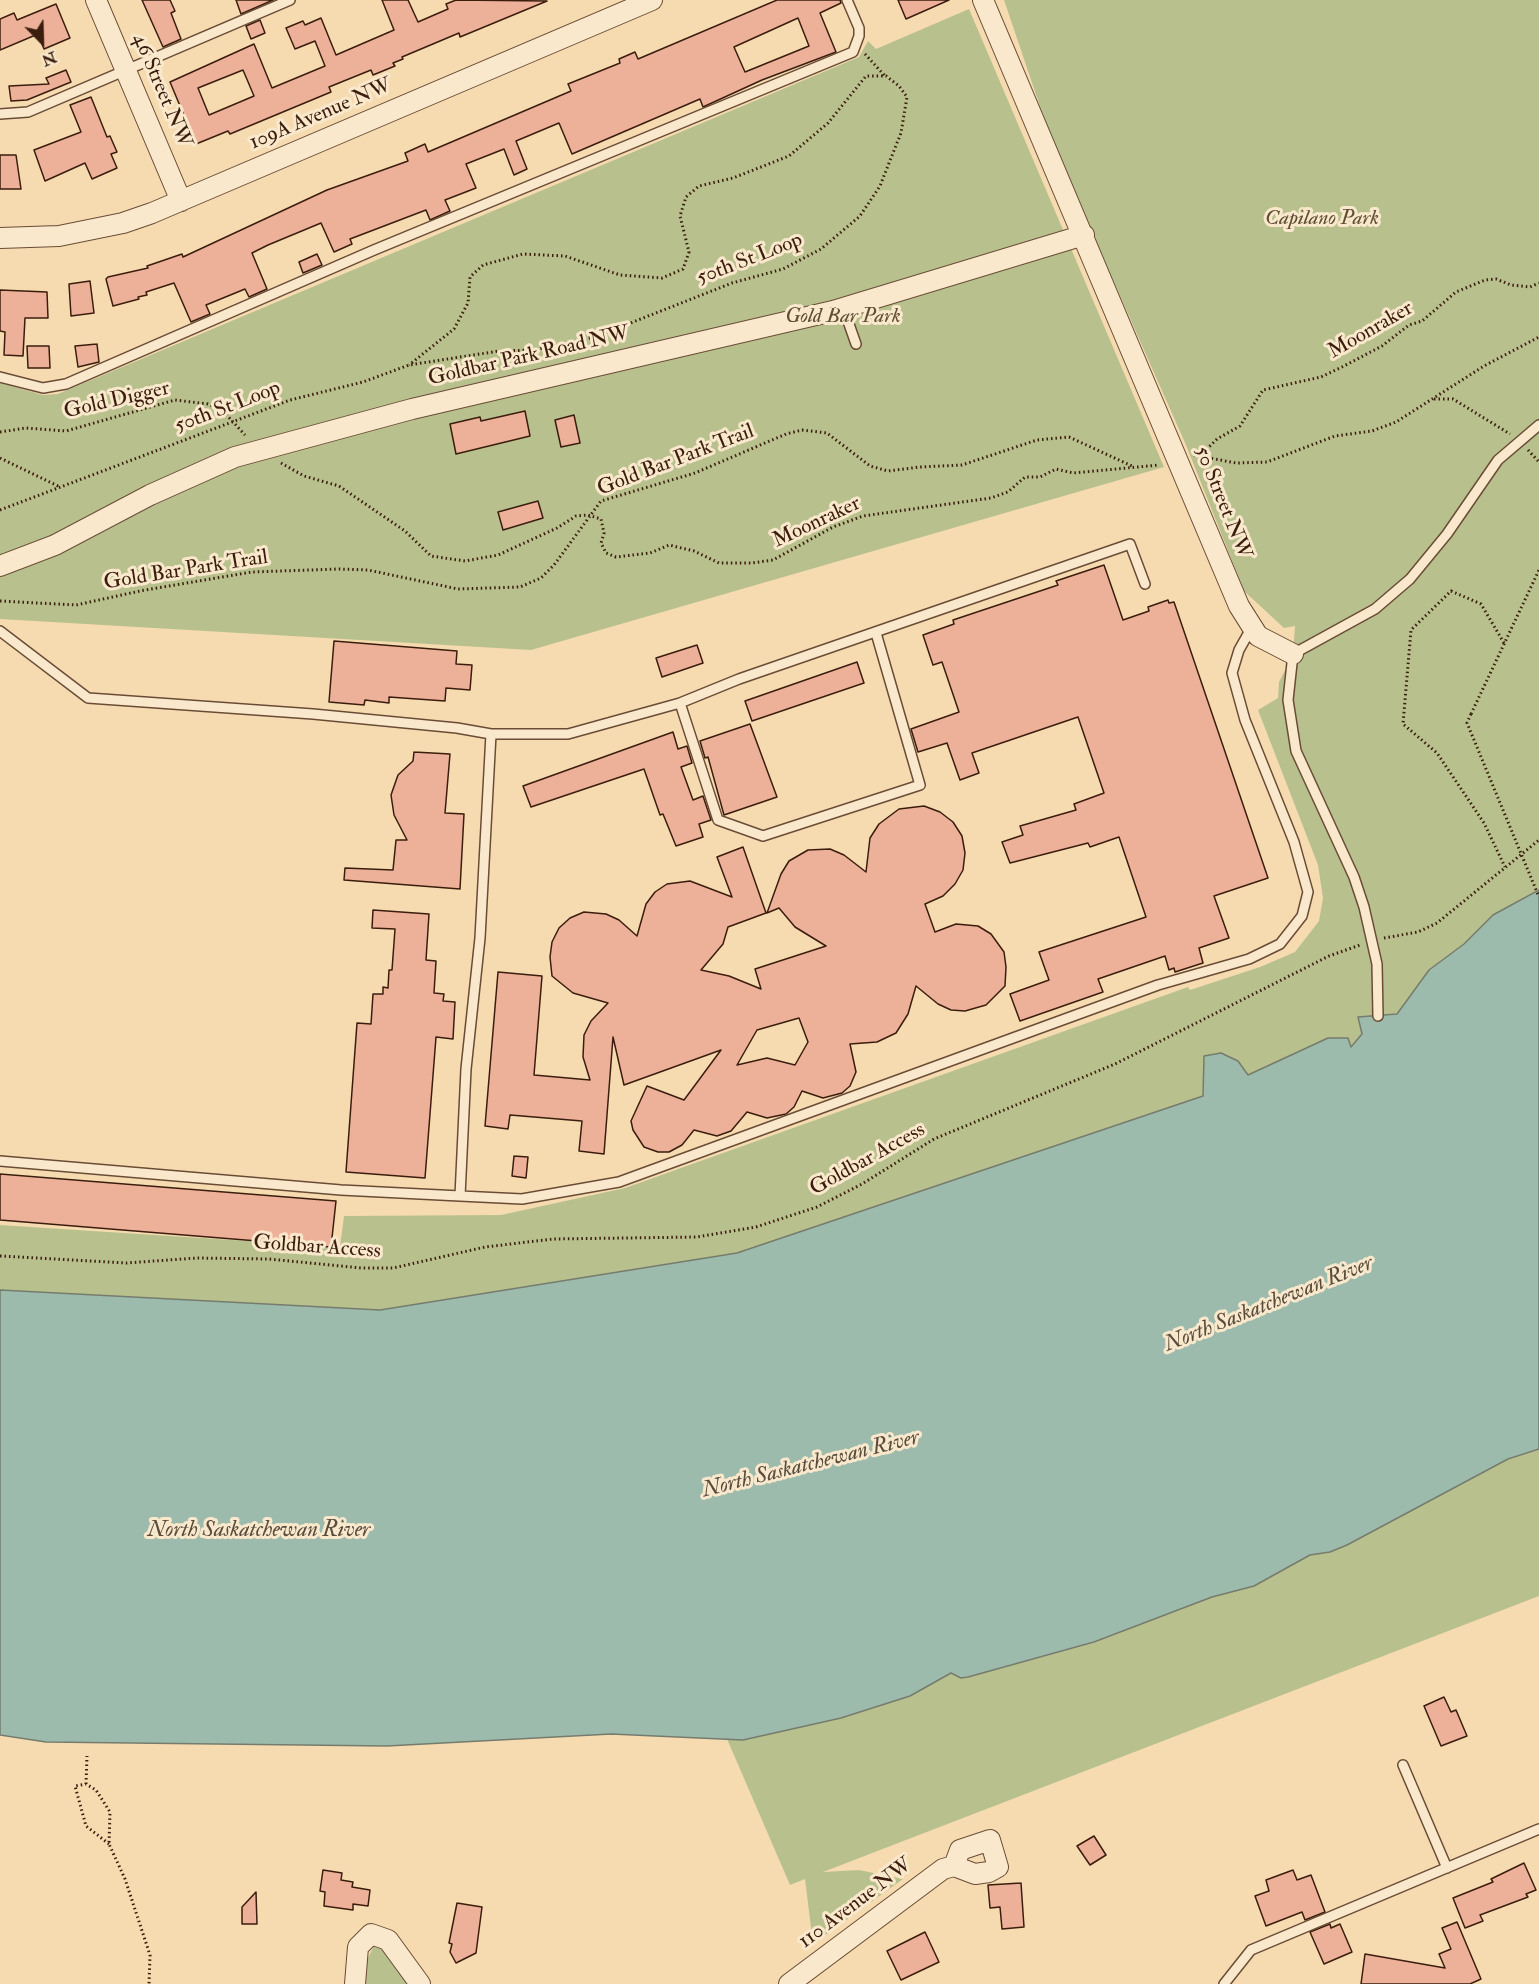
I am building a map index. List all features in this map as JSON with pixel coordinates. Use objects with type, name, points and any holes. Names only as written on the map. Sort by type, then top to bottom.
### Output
[{"type":"street","name":"46 Street NW","points":[[96,0],[181,201]]},
{"type":"street","name":"109A Avenue NW","points":[[0,238],[59,236],[123,223],[181,201],[652,0]]},
{"type":"street","name":"50 Street NW","points":[[983,0],[1239,606],[1258,636],[1293,654]]},
{"type":"street","name":"Goldbar Park Road NW","points":[[0,566],[55,545],[192,475],[258,450],[401,412],[843,307],[1084,235]]},
{"type":"street","name":"110 Avenue NW","points":[[789,1984],[943,1869],[954,1866]]},
{"type":"street","points":[[355,1984],[358,1947],[371,1934],[388,1940],[420,1984]]},
{"type":"lane","points":[[0,114],[28,112],[290,0]]},
{"type":"lane","points":[[0,377],[43,388],[66,384],[385,246],[853,51],[859,28],[847,0]]},
{"type":"lane","points":[[843,307],[856,344]]},
{"type":"lane","points":[[1378,1016],[1377,964],[1373,940],[1354,877],[1296,751],[1288,700],[1293,654],[1375,609],[1410,579],[1447,534],[1498,460],[1539,425]]},
{"type":"lane","points":[[0,630],[88,698],[313,714],[457,728],[491,734],[568,734],[680,703],[739,679],[1130,544],[1145,584]]},
{"type":"lane","points":[[0,1161],[341,1190],[522,1199],[619,1182],[1158,985],[1249,959],[1280,944],[1302,916],[1308,892],[1294,843],[1245,720],[1232,673],[1239,650],[1252,627]]},
{"type":"lane","points":[[680,703],[718,820],[763,836],[920,784],[876,633]]},
{"type":"lane","points":[[460,1196],[466,1069],[480,938],[491,734]]},
{"type":"lane","points":[[1403,1765],[1448,1868]]},
{"type":"lane","points":[[1224,1984],[1251,1950],[1539,1829]]},
{"type":"path","points":[[856,44],[886,76]]},
{"type":"path","name":"50th St Loop","points":[[0,510],[290,400],[363,382],[409,365],[490,352],[534,350],[595,337],[732,283],[783,268],[821,249],[860,216],[880,186],[901,133],[907,98],[899,86],[886,76],[866,76],[828,123],[789,156],[733,178],[699,186],[686,197],[680,216],[689,252],[683,269],[662,278],[620,275],[565,256],[524,254],[483,265],[470,277],[468,303],[454,329],[409,365]]},
{"type":"path","name":"Moonraker","points":[[1432,399],[1396,422],[1372,431],[1335,436],[1267,462],[1236,463],[1200,456],[1217,439],[1240,426],[1263,390],[1321,377],[1344,366],[1382,346],[1409,325],[1422,321],[1456,292],[1485,280],[1496,279],[1511,285],[1530,287],[1539,283]]},
{"type":"path","points":[[1432,399],[1484,366],[1539,337]]},
{"type":"path","points":[[1432,399],[1454,399],[1466,405],[1520,442],[1539,462]]},
{"type":"path","name":"Gold Digger","points":[[0,432],[26,428],[66,431],[175,400],[208,404],[223,411],[258,450]]},
{"type":"path","name":"Gold Bar Park Trail","points":[[0,601],[76,605],[140,591],[252,572],[368,570],[458,589],[520,587],[542,578],[588,515],[601,501],[695,474],[786,434],[802,430],[827,433],[870,465],[888,471],[921,466],[962,465],[1037,440],[1069,437],[1134,467],[1163,465]]},
{"type":"path","points":[[258,450],[304,476],[339,486],[405,531],[430,556],[465,561],[498,555],[557,528],[576,516],[588,515]]},
{"type":"path","points":[[0,458],[60,487]]},
{"type":"path","name":"Moonraker","points":[[588,515],[601,519],[604,533],[601,543],[606,553],[616,557],[650,553],[669,545],[694,551],[719,563],[753,563],[773,560],[833,527],[863,516],[991,498],[1008,492],[1025,477],[1040,477],[1056,469],[1073,473],[1134,467]]},
{"type":"path","points":[[1539,570],[1467,723],[1539,897]]},
{"type":"path","points":[[1504,643],[1481,604],[1450,591],[1411,630],[1403,724],[1437,753],[1484,824],[1505,867]]},
{"type":"path","name":"Goldbar Access","points":[[0,1256],[126,1263],[197,1258],[269,1259],[361,1268],[393,1268],[485,1247],[554,1239],[696,1238],[756,1227],[817,1207],[862,1184],[934,1139],[1115,1064],[1329,956],[1373,940],[1418,932],[1437,923],[1539,840]]},
{"type":"path","points":[[86,1784],[87,1756]]},
{"type":"path","points":[[109,1844],[86,1826],[80,1812],[75,1786],[86,1784],[96,1790],[110,1812],[109,1844],[125,1879],[150,1955],[149,1984]]},
{"type":"green space","name":"Capilano Park","points":[[1004,0],[1539,0],[1539,890],[1493,915],[1464,944],[1429,970],[1397,1014],[1359,1018],[1362,1034],[1351,1047],[1298,1053],[1248,1075],[1238,1061],[1221,1053],[1204,1056],[1204,1096],[737,1253],[380,1310],[0,1290],[0,1225],[340,1247],[344,1216],[501,1215],[625,1188],[1188,987],[1190,990],[1260,967],[1295,952],[1319,921],[1323,898],[1318,865],[1258,710],[1278,698],[1279,682],[1293,654],[1295,626],[1284,628],[1244,591],[1186,445],[1052,142]]},
{"type":"green space","name":"Gold Bar Park","points":[[969,9],[1164,467],[531,650],[0,619],[0,383],[43,395],[58,394],[859,57],[868,41],[876,49]]},
{"type":"green space","points":[[1539,1449],[1539,1596],[823,1872],[859,1870],[903,1879],[813,1944],[805,1879],[790,1885],[727,1739],[743,1740],[840,1718],[910,1696],[951,1673],[961,1678],[968,1677],[1093,1643],[1212,1597],[1254,1586],[1310,1554],[1330,1552],[1346,1545],[1507,1460]]},
{"type":"green space","points":[[374,1946],[381,1947],[413,1984],[363,1984],[364,1966]]},
{"type":"water","name":"North Saskatchewan River","points":[[1539,890],[1539,1449],[1508,1459],[1347,1545],[1330,1552],[1310,1555],[1254,1586],[1212,1597],[1094,1642],[968,1677],[961,1678],[951,1673],[910,1696],[841,1718],[743,1740],[611,1734],[387,1746],[46,1742],[0,1735],[0,1290],[380,1310],[737,1253],[1203,1096],[1204,1056],[1221,1053],[1238,1061],[1248,1075],[1328,1038],[1348,1038],[1351,1047],[1362,1034],[1358,1017],[1397,1014],[1429,970],[1464,944],[1493,915]]},
{"type":"building","points":[[142,0],[170,0],[175,11],[171,13],[181,39],[163,47]]},
{"type":"building","points":[[236,0],[273,0],[241,14]]},
{"type":"building","points":[[382,0],[408,0],[418,22],[448,9],[446,4],[456,0],[547,1],[460,37],[459,33],[402,57],[403,59],[393,63],[395,66],[373,75],[371,70],[329,87],[331,92],[230,134],[228,131],[196,144],[170,82],[254,44],[272,88],[325,66],[315,41],[295,49],[286,28],[303,21],[305,25],[321,18],[336,55],[394,30]],"holes":[[[243,70],[254,96],[209,115],[198,88]]]},
{"type":"building","points":[[777,0],[840,0],[841,3],[820,13],[836,52],[762,80],[703,107],[700,99],[572,154],[559,123],[516,141],[527,169],[514,175],[504,149],[466,164],[476,188],[445,200],[450,211],[430,220],[426,210],[350,239],[352,244],[334,252],[321,223],[252,253],[267,289],[249,297],[245,289],[206,305],[210,314],[191,322],[174,283],[146,292],[147,295],[138,297],[139,299],[113,306],[106,279],[108,277],[148,268],[147,266],[182,254],[183,257],[327,190],[408,161],[405,153],[425,144],[428,152],[571,91],[568,84],[620,63],[619,59],[635,52],[638,59]],"holes":[[[798,18],[809,46],[745,72],[734,47]]]},
{"type":"building","points":[[898,0],[949,0],[906,19]]},
{"type":"building","points":[[56,4],[70,38],[44,49],[38,34],[0,50],[0,19],[14,13],[17,20]]},
{"type":"building","points":[[260,20],[265,33],[251,39],[246,26]]},
{"type":"building","points":[[66,70],[71,82],[27,100],[11,101],[9,86],[49,84],[46,78]]},
{"type":"building","points":[[91,97],[107,137],[110,136],[117,152],[111,154],[117,168],[92,179],[85,163],[45,181],[34,150],[81,132],[70,105]]},
{"type":"building","points":[[0,155],[16,155],[21,189],[0,189]]},
{"type":"building","points":[[317,254],[322,265],[303,273],[299,262]]},
{"type":"building","points":[[90,281],[94,313],[71,316],[69,284]]},
{"type":"building","points":[[0,290],[47,292],[48,318],[25,318],[23,356],[4,355],[5,332],[0,331]]},
{"type":"building","points":[[97,344],[99,362],[78,367],[75,346]]},
{"type":"building","points":[[27,346],[49,346],[50,368],[28,368]]},
{"type":"building","points":[[525,411],[530,436],[456,454],[450,424],[480,417],[481,421]]},
{"type":"building","points":[[574,415],[580,443],[561,447],[555,420]]},
{"type":"building","points":[[538,501],[543,518],[503,530],[498,512]]},
{"type":"building","points":[[1104,565],[1123,620],[1149,611],[1148,607],[1168,600],[1169,603],[1174,602],[1268,878],[1214,896],[1229,938],[1199,948],[1203,963],[1175,972],[1174,968],[1169,970],[1165,956],[1098,979],[1103,992],[1020,1021],[1010,994],[1049,980],[1039,952],[1146,917],[1119,837],[1090,847],[1088,843],[1010,863],[1002,842],[1023,835],[1020,826],[1076,810],[1074,804],[1104,793],[1078,717],[972,753],[979,773],[960,780],[947,743],[918,752],[911,729],[959,712],[942,662],[933,665],[923,635],[954,624],[953,620],[1058,585],[1056,581]]},
{"type":"building","points":[[334,641],[457,651],[456,664],[472,665],[470,690],[446,688],[445,701],[389,697],[389,703],[365,700],[364,705],[329,702]]},
{"type":"building","points":[[697,645],[703,663],[662,677],[656,658]]},
{"type":"building","points":[[857,662],[864,683],[752,721],[745,701]]},
{"type":"building","points":[[750,724],[777,797],[724,815],[708,757],[705,758],[700,741]]},
{"type":"building","points":[[673,732],[678,749],[687,746],[692,763],[681,767],[693,800],[703,796],[711,820],[699,824],[703,837],[676,846],[663,814],[660,815],[644,769],[531,807],[523,786]]},
{"type":"building","points":[[414,752],[450,754],[445,813],[464,814],[460,889],[344,880],[345,868],[393,870],[396,840],[407,840],[394,815],[391,795],[398,775],[413,761]]},
{"type":"building","points":[[924,806],[940,812],[953,822],[962,836],[965,853],[963,870],[955,884],[943,896],[925,904],[935,932],[956,924],[978,926],[991,934],[1004,952],[1005,986],[986,1005],[965,1011],[951,1010],[938,1004],[916,986],[908,1014],[896,1033],[877,1042],[850,1044],[856,1072],[850,1086],[842,1093],[823,1098],[802,1091],[794,1107],[786,1114],[767,1118],[747,1112],[731,1131],[717,1136],[694,1130],[682,1145],[669,1152],[658,1152],[644,1147],[633,1130],[631,1121],[647,1086],[684,1100],[721,1050],[624,1085],[613,1037],[604,1154],[579,1151],[582,1121],[510,1115],[508,1129],[485,1126],[498,972],[542,976],[534,1075],[590,1080],[583,1057],[584,1035],[591,1021],[608,1003],[573,993],[552,976],[550,957],[552,942],[559,928],[570,918],[584,912],[606,914],[619,920],[637,936],[646,904],[655,892],[667,884],[690,881],[732,897],[717,857],[743,847],[766,913],[728,927],[723,944],[701,970],[729,976],[761,989],[755,969],[826,946],[795,927],[779,908],[767,913],[781,874],[789,861],[808,850],[830,849],[844,855],[866,872],[870,838],[879,824],[899,809]],"holes":[[[799,1018],[808,1042],[795,1065],[767,1058],[737,1065],[757,1030]]]},
{"type":"building","points":[[373,910],[429,914],[426,960],[436,961],[434,993],[444,994],[443,1001],[455,1002],[453,1039],[436,1037],[425,1178],[346,1172],[357,1023],[371,1024],[373,994],[383,994],[383,987],[388,988],[389,970],[392,970],[395,929],[372,928]]},
{"type":"building","points":[[514,1156],[528,1157],[526,1178],[512,1176]]},
{"type":"building","points":[[0,1174],[336,1201],[331,1247],[0,1220]]},
{"type":"building","points":[[1444,1697],[1451,1712],[1456,1710],[1467,1736],[1441,1746],[1424,1706]]},
{"type":"building","points":[[1094,1836],[1106,1855],[1090,1865],[1077,1846]]},
{"type":"building","points":[[1524,1863],[1536,1890],[1526,1894],[1528,1897],[1480,1915],[1483,1921],[1465,1928],[1453,1898],[1493,1882],[1491,1879]]},
{"type":"building","points":[[323,1870],[342,1873],[341,1880],[353,1882],[352,1887],[370,1890],[368,1906],[353,1904],[353,1910],[324,1906],[325,1892],[320,1891]]},
{"type":"building","points":[[1293,1870],[1297,1880],[1311,1875],[1325,1912],[1305,1920],[1302,1912],[1266,1926],[1255,1896],[1269,1891],[1266,1880]]},
{"type":"building","points":[[1021,1883],[1024,1927],[1002,1929],[1000,1907],[990,1908],[988,1885]]},
{"type":"building","points":[[256,1892],[257,1924],[242,1924],[242,1907]]},
{"type":"building","points":[[457,1903],[482,1907],[476,1953],[456,1963],[450,1952],[452,1944],[449,1943]]},
{"type":"building","points":[[1457,1922],[1481,1979],[1470,1984],[1361,1984],[1365,1954],[1445,1968],[1439,1954],[1451,1949],[1442,1928]]},
{"type":"building","points":[[1330,1924],[1331,1928],[1340,1924],[1352,1952],[1324,1964],[1310,1932]]},
{"type":"building","points":[[925,1932],[939,1962],[901,1980],[887,1951]]}]
